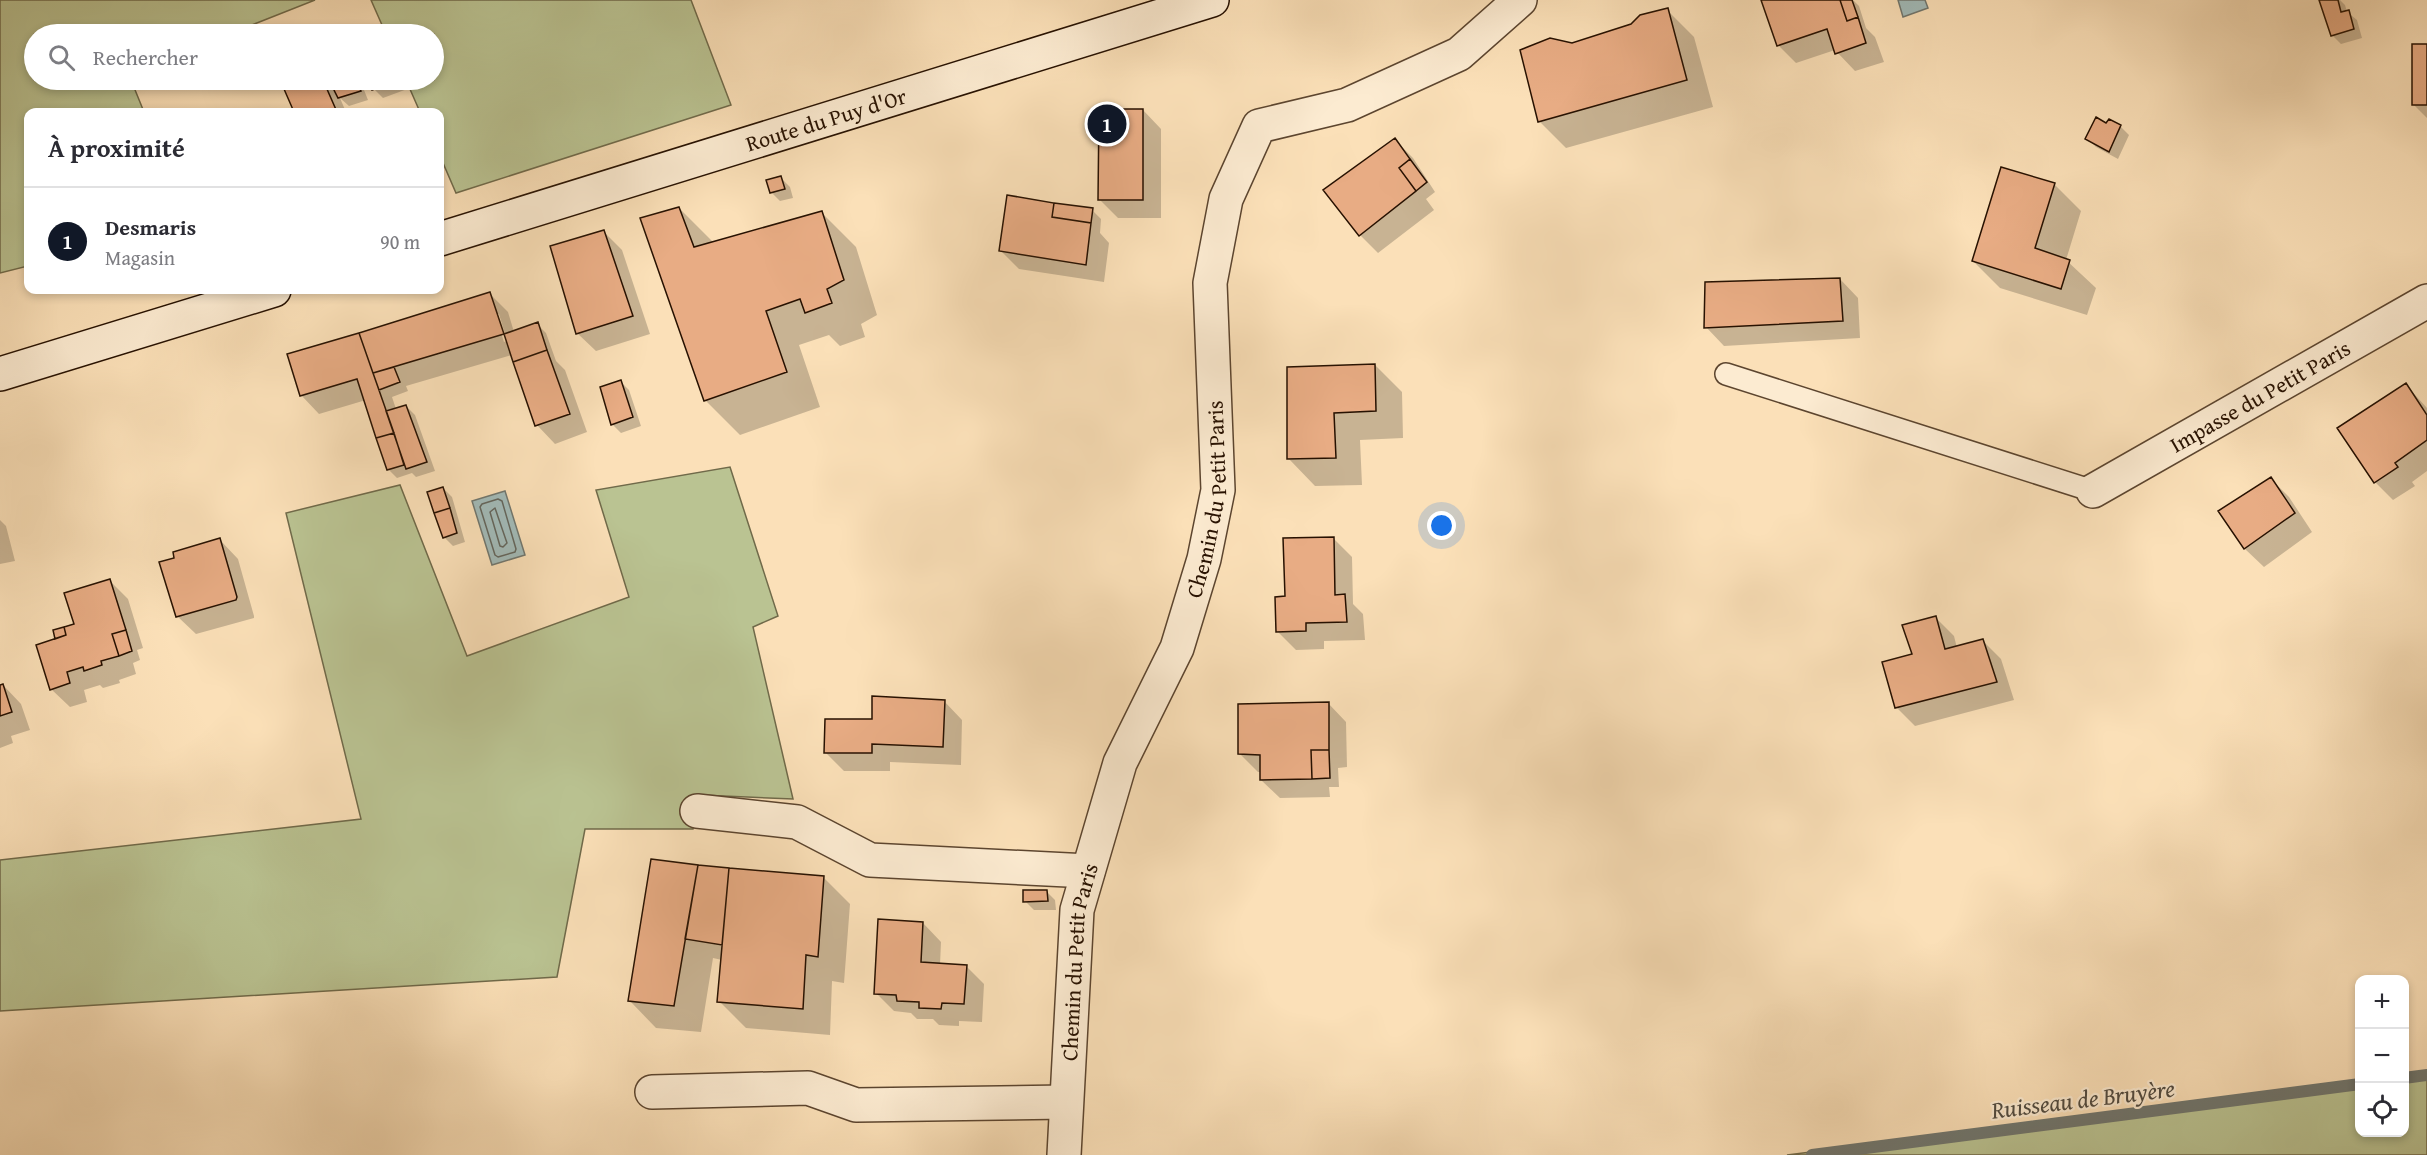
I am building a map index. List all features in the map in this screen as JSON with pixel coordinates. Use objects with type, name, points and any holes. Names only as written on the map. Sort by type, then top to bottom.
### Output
[{"type":"street","name":"Route du Puy d'Or","points":[[444,237],[1212,0]]},
{"type":"street","name":"Chemin du Petit Paris","points":[[1064,1155],[1077,910],[1120,763],[1177,648],[1204,559],[1218,490],[1210,283],[1226,199],[1259,126],[1347,105],[1459,54],[1520,0]]},
{"type":"street","points":[[0,374],[261,294]]},
{"type":"street","name":"Impasse du Petit Paris","points":[[2093,491],[2427,301]]},
{"type":"street","points":[[697,812],[797,822],[870,860],[1088,872]]},
{"type":"street","points":[[652,1092],[808,1088],[856,1106],[1066,1102]]},
{"type":"lane","points":[[1726,374],[2093,491]]},
{"type":"green space","points":[[0,0],[315,0],[254,24],[24,24],[24,90],[135,90],[142,108],[24,108],[24,267],[0,273]]},
{"type":"green space","points":[[371,0],[691,0],[731,105],[456,193],[444,165],[444,108],[418,108],[410,90],[444,90],[444,24],[382,24]]},
{"type":"green space","points":[[730,467],[778,616],[753,627],[793,799],[701,795],[693,829],[585,829],[557,977],[0,1011],[0,860],[361,819],[286,513],[400,485],[467,656],[629,597],[596,490]]},
{"type":"green space","points":[[2427,1075],[2427,1155],[1787,1155],[2355,1084],[2355,1137],[2409,1137],[2409,1077]]},
{"type":"water","points":[[1898,0],[1925,0],[1928,8],[1903,17]]},
{"type":"water","points":[[505,491],[525,555],[492,565],[472,501]]},
{"type":"building","points":[[1761,0],[1840,0],[1847,21],[1858,17],[1866,43],[1835,54],[1827,29],[1777,46]]},
{"type":"building","points":[[1840,0],[1852,0],[1858,17],[1847,21]]},
{"type":"building","points":[[2319,0],[2338,0],[2341,12],[2349,10],[2354,29],[2331,36]]},
{"type":"building","points":[[1668,8],[1687,80],[1538,122],[1520,50],[1550,38],[1572,43],[1631,24],[1640,15]]},
{"type":"building","points":[[2412,44],[2427,44],[2427,105],[2412,105]]},
{"type":"building","points":[[284,90],[327,90],[335,108],[292,108]]},
{"type":"building","points":[[334,90],[361,91],[338,98]]},
{"type":"building","points":[[1099,109],[1143,109],[1143,200],[1098,200]]},
{"type":"building","points":[[2096,117],[2106,123],[2109,119],[2121,125],[2109,152],[2085,139]]},
{"type":"building","points":[[1395,138],[1410,159],[1399,168],[1416,191],[1359,236],[1323,190]]},
{"type":"building","points":[[1410,159],[1427,182],[1416,191],[1399,168]]},
{"type":"building","points":[[2001,167],[2055,183],[2035,248],[2070,260],[2061,289],[1972,261]]},
{"type":"building","points":[[781,176],[785,189],[770,193],[766,180]]},
{"type":"building","points":[[1007,195],[1054,203],[1052,217],[1091,223],[1086,265],[999,251]]},
{"type":"building","points":[[1054,203],[1093,208],[1091,223],[1052,217]]},
{"type":"building","points":[[679,207],[694,247],[822,211],[844,280],[827,289],[832,303],[805,313],[800,299],[766,311],[787,372],[704,401],[640,218]]},
{"type":"building","points":[[604,230],[633,316],[576,334],[550,246]]},
{"type":"building","points":[[1840,278],[1843,321],[1704,328],[1705,282]]},
{"type":"building","points":[[490,292],[504,334],[373,373],[359,333]]},
{"type":"building","points":[[538,322],[547,350],[513,362],[504,334]]},
{"type":"building","points":[[359,333],[394,433],[376,438],[357,379],[300,396],[287,354]]},
{"type":"building","points":[[547,350],[570,414],[535,426],[513,362]]},
{"type":"building","points":[[1375,364],[1376,411],[1334,413],[1336,458],[1287,459],[1287,367]]},
{"type":"building","points":[[394,367],[400,382],[379,390],[373,373]]},
{"type":"building","points":[[621,380],[633,417],[611,425],[600,387]]},
{"type":"building","points":[[2406,383],[2427,415],[2427,440],[2395,463],[2398,467],[2374,483],[2337,428]]},
{"type":"building","points":[[406,405],[427,462],[406,469],[386,411]]},
{"type":"building","points":[[394,433],[404,465],[387,470],[376,438]]},
{"type":"building","points":[[2271,477],[2295,513],[2244,549],[2218,511]]},
{"type":"building","points":[[443,487],[450,508],[434,513],[427,492]]},
{"type":"building","points":[[450,508],[457,533],[443,538],[434,513]]},
{"type":"building","points":[[1334,537],[1335,595],[1345,594],[1347,622],[1306,623],[1306,631],[1276,632],[1275,597],[1285,596],[1283,538]]},
{"type":"building","points":[[220,538],[236,600],[176,617],[159,562],[174,558],[173,552]]},
{"type":"building","points":[[110,579],[126,630],[112,634],[119,656],[101,661],[102,665],[84,671],[83,667],[67,672],[70,683],[50,690],[36,645],[66,635],[64,627],[74,624],[64,593]]},
{"type":"building","points":[[1936,616],[1945,649],[1983,639],[1997,682],[1895,708],[1882,662],[1912,654],[1902,625]]},
{"type":"building","points":[[64,627],[66,635],[55,639],[53,630]]},
{"type":"building","points":[[126,630],[132,651],[119,656],[112,634]]},
{"type":"building","points":[[3,684],[12,712],[0,716],[0,685]]},
{"type":"building","points":[[872,696],[945,700],[943,747],[872,744],[872,753],[824,753],[825,719],[872,719]]},
{"type":"building","points":[[1329,702],[1329,750],[1311,750],[1312,779],[1260,780],[1260,755],[1238,754],[1238,704]]},
{"type":"building","points":[[1311,750],[1329,750],[1330,778],[1312,779]]},
{"type":"building","points":[[651,859],[698,865],[674,1006],[628,1001]]},
{"type":"building","points":[[698,865],[729,868],[722,945],[685,939]]},
{"type":"building","points":[[729,868],[824,876],[818,957],[806,955],[803,1009],[717,1002]]},
{"type":"building","points":[[1023,890],[1047,890],[1048,901],[1023,902]]},
{"type":"building","points":[[878,919],[923,922],[921,962],[967,965],[964,1004],[942,1003],[941,1009],[919,1008],[919,1002],[897,1001],[896,995],[874,994]]},
{"type":"waterway","name":"Ruisseau de Bruyère","points":[[2409,1077],[2427,1075]]},
{"type":"waterway","name":"Ruisseau de Bruyère","points":[[1812,1155],[2355,1085]]},
{"type":"place","name":"Desmaris","points":[[1107,124]]}]
